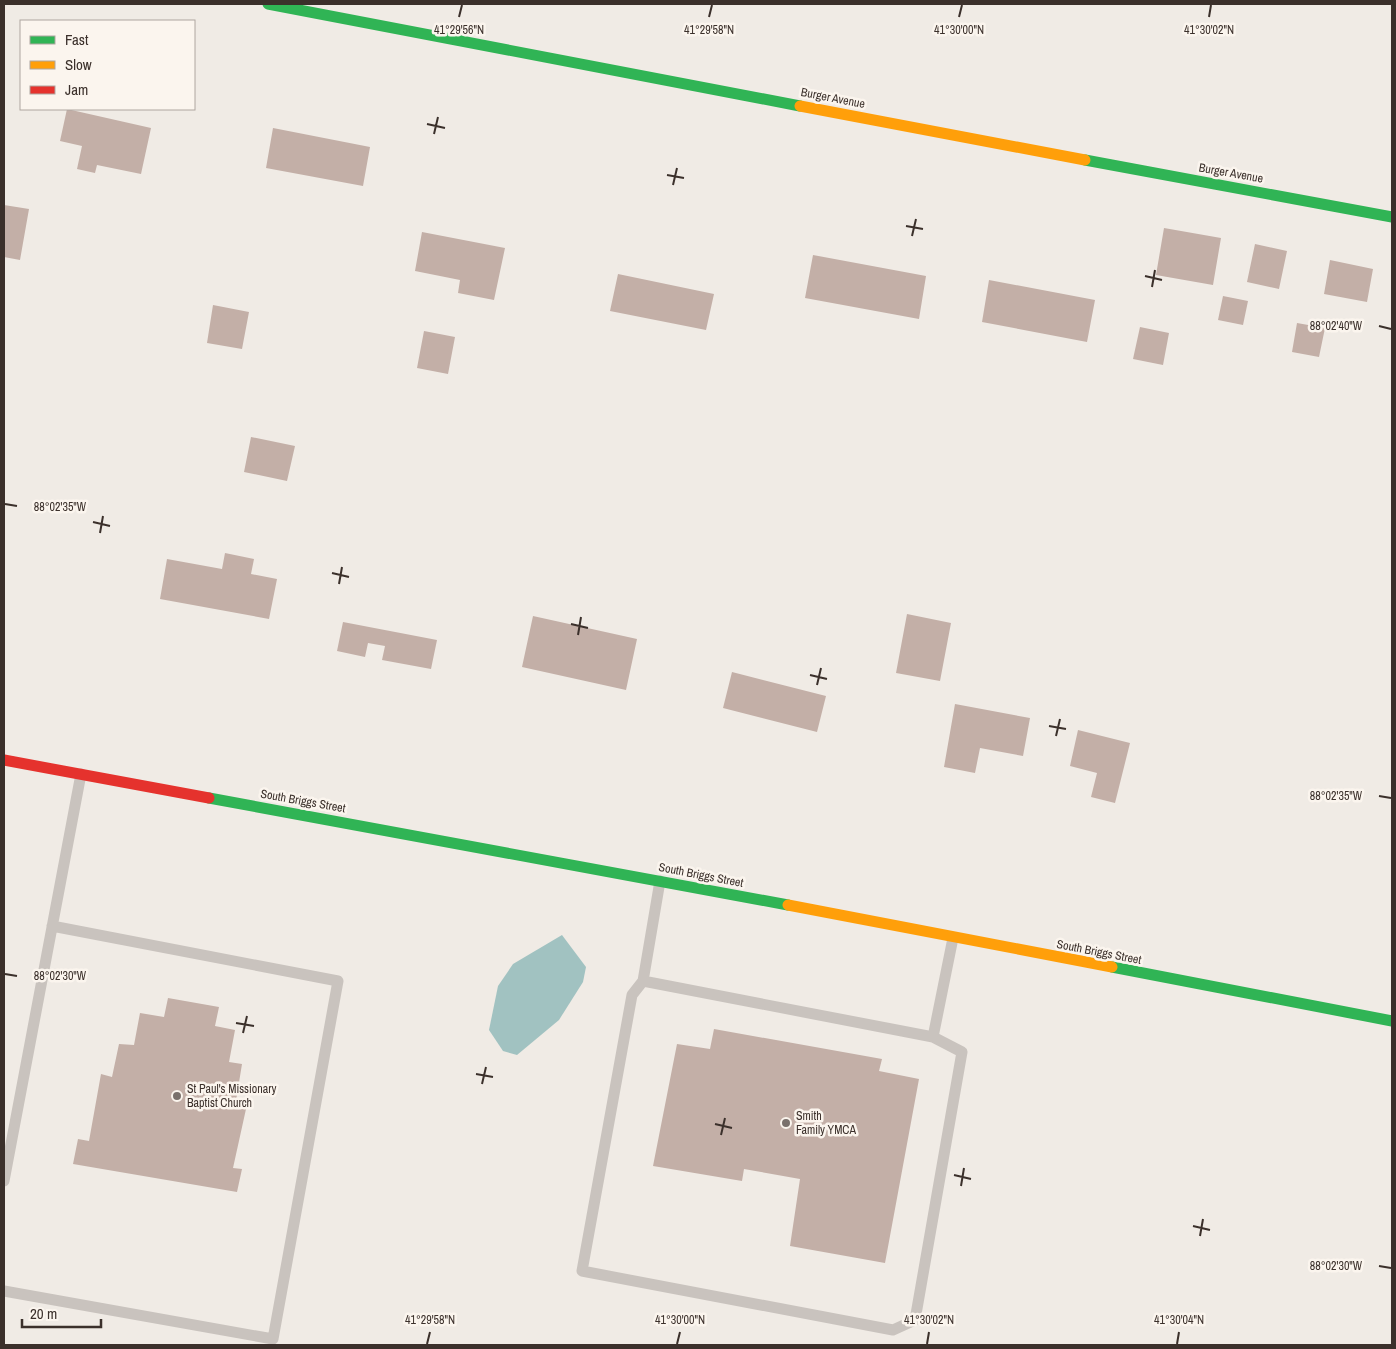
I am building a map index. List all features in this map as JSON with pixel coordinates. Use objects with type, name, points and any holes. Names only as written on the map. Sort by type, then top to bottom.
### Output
[{"type":"street","name":"Burger Avenue","points":[[268,4],[1392,216]]},
{"type":"street","name":"South Briggs Street","points":[[4,760],[660,881],[1392,1021]]},
{"type":"lane","points":[[4,1181],[80,774]]},
{"type":"lane","points":[[643,981],[933,1037],[962,1052],[915,1320],[893,1330],[582,1271],[632,995],[643,981],[660,881]]},
{"type":"lane","points":[[4,1291],[273,1339],[338,981],[52,926]]},
{"type":"lane","points":[[933,1037],[953,938]]},
{"type":"water","points":[[562,935],[586,967],[583,982],[559,1020],[517,1055],[503,1051],[489,1030],[498,986],[513,964]]},
{"type":"building","points":[[67,110],[151,128],[141,174],[97,165],[95,173],[77,169],[82,146],[60,141]]},
{"type":"building","points":[[273,128],[370,147],[363,186],[266,168]]},
{"type":"building","points":[[4,205],[29,209],[20,260],[4,257]]},
{"type":"building","points":[[1164,228],[1221,238],[1213,285],[1156,275]]},
{"type":"building","points":[[422,232],[505,248],[494,300],[458,293],[460,280],[415,271]]},
{"type":"building","points":[[1255,244],[1287,251],[1279,289],[1247,282]]},
{"type":"building","points":[[813,255],[926,276],[919,319],[805,298]]},
{"type":"building","points":[[1330,260],[1373,269],[1367,302],[1324,294]]},
{"type":"building","points":[[618,274],[714,294],[706,330],[610,311]]},
{"type":"building","points":[[989,280],[1095,300],[1087,342],[982,322]]},
{"type":"building","points":[[1223,296],[1248,301],[1243,325],[1218,320]]},
{"type":"building","points":[[213,305],[249,312],[242,349],[207,343]]},
{"type":"building","points":[[1297,323],[1325,328],[1319,357],[1292,352]]},
{"type":"building","points":[[1140,327],[1169,333],[1163,365],[1133,359]]},
{"type":"building","points":[[424,331],[455,337],[448,374],[417,368]]},
{"type":"building","points":[[251,437],[295,446],[287,481],[244,472]]},
{"type":"building","points":[[225,553],[254,559],[251,574],[277,579],[269,619],[160,599],[167,559],[222,569]]},
{"type":"building","points":[[907,614],[951,623],[940,681],[896,673]]},
{"type":"building","points":[[533,616],[637,639],[626,690],[522,667]]},
{"type":"building","points":[[343,622],[437,640],[431,669],[382,660],[385,646],[368,643],[365,657],[337,651]]},
{"type":"building","points":[[732,672],[826,696],[817,732],[723,708]]},
{"type":"building","points":[[955,704],[1030,718],[1023,756],[980,748],[975,773],[944,767]]},
{"type":"building","points":[[1078,730],[1130,743],[1115,803],[1091,797],[1097,773],[1070,766]]},
{"type":"building","points":[[168,998],[219,1007],[215,1026],[235,1030],[229,1062],[242,1064],[235,1107],[246,1109],[233,1168],[242,1169],[237,1192],[73,1164],[78,1139],[89,1141],[101,1074],[112,1077],[119,1044],[134,1045],[140,1013],[164,1017]]},
{"type":"building","name":"Smith Family YMCA","points":[[714,1029],[882,1059],[879,1071],[919,1079],[885,1263],[790,1246],[800,1179],[744,1169],[742,1181],[653,1166],[677,1044],[710,1049]]},
{"type":"traffic: fast","points":[[268,4],[800,106]]},
{"type":"traffic: fast","points":[[1085,160],[1392,217]]},
{"type":"traffic: fast","points":[[209,798],[788,905]]},
{"type":"traffic: fast","points":[[1112,967],[1392,1021]]},
{"type":"traffic: slow","points":[[800,106],[1085,160]]},
{"type":"traffic: slow","points":[[788,905],[1112,967]]},
{"type":"traffic: jam","points":[[4,760],[209,798]]},
{"type":"place","name":"St Paul's Missionary Baptist Church","points":[[177,1096]]},
{"type":"place","name":"Smith Family YMCA","points":[[786,1123]]}]
